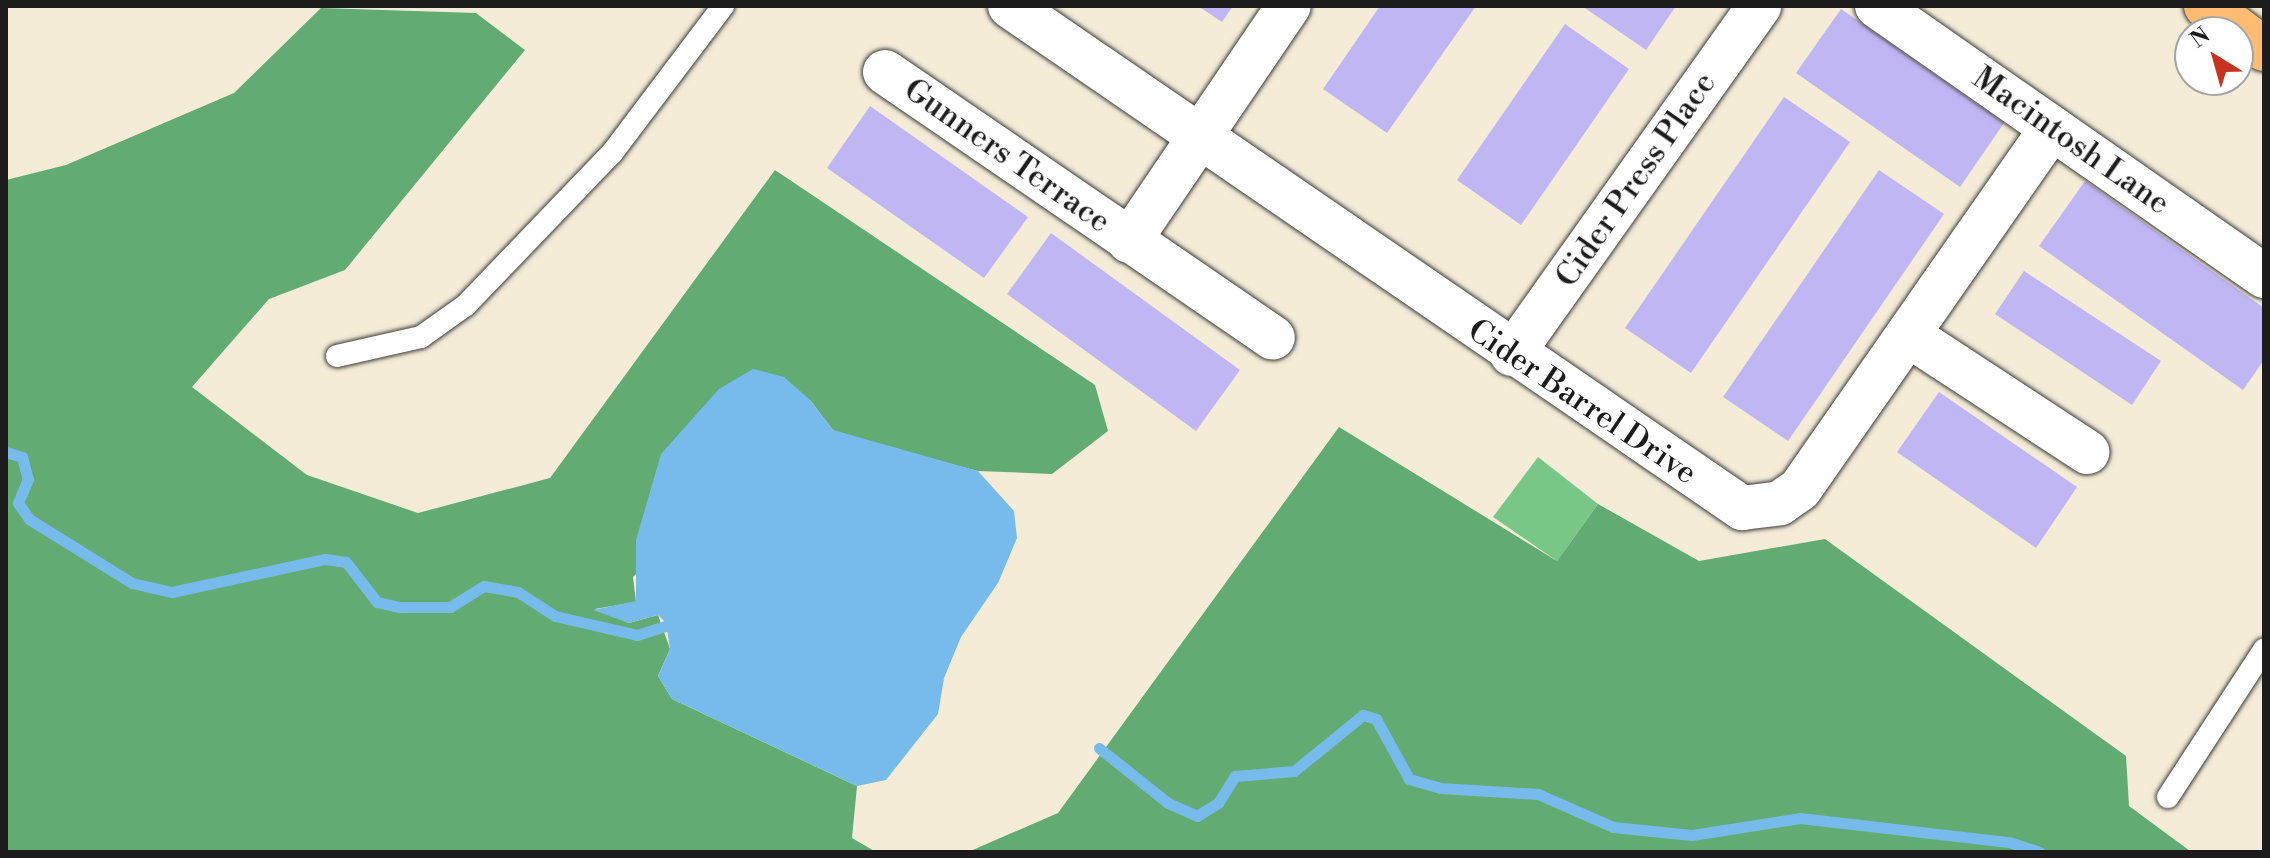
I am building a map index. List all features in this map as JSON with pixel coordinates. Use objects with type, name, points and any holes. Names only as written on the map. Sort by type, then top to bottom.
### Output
[{"type":"main road","points":[[2206,6],[2264,49]]},
{"type":"street","name":"Cider Barrel Drive","points":[[1010,6],[1512,354],[1742,508],[1761,508],[1800,489],[1910,336],[2052,128]]},
{"type":"street","name":"Gunners Terrace","points":[[1129,241],[1289,6]]},
{"type":"street","name":"Cider Press Place","points":[[1512,354],[1759,6]]},
{"type":"street","name":"Macintosh Lane","points":[[1877,6],[2264,276]]},
{"type":"street","name":"Gunners Terrace","points":[[885,72],[1273,338]]},
{"type":"street","points":[[1910,336],[2087,452]]},
{"type":"lane","points":[[337,356],[421,337],[466,305],[612,153],[723,6]]},
{"type":"lane","points":[[2168,797],[2264,650]]},
{"type":"green space","points":[[321,8],[476,13],[525,50],[345,270],[269,299],[192,387],[307,475],[418,513],[550,478],[775,170],[1095,385],[1108,431],[1052,474],[978,471],[859,441],[833,430],[810,400],[633,577],[636,602],[595,609],[629,623],[658,615],[670,649],[658,676],[672,699],[857,786],[852,838],[876,852],[6,852],[6,180],[66,165],[234,93]]},
{"type":"green space","points":[[1339,427],[1557,561],[1598,504],[1699,561],[1825,539],[2126,756],[2129,806],[2190,851],[2237,852],[968,852],[1058,813]]},
{"type":"green space","points":[[1538,457],[1598,504],[1557,561],[1493,517]]},
{"type":"water","points":[[753,369],[784,377],[810,400],[833,430],[978,471],[1014,511],[1017,538],[998,583],[961,637],[944,678],[938,714],[886,780],[857,786],[672,699],[658,676],[670,649],[666,623],[658,615],[629,623],[593,610],[636,601],[636,540],[661,454],[719,389]]},
{"type":"building","points":[[1198,6],[1233,6],[1222,22]]},
{"type":"building","points":[[1380,6],[1476,6],[1387,133],[1323,89]]},
{"type":"building","points":[[1582,6],[1676,6],[1646,50]]},
{"type":"building","points":[[1841,9],[2004,123],[1960,187],[1796,73]]},
{"type":"building","points":[[1565,24],[1629,69],[1521,225],[1457,180]]},
{"type":"building","points":[[1784,97],[1850,142],[1691,373],[1625,328]]},
{"type":"building","points":[[870,106],[1028,217],[984,278],[827,168]]},
{"type":"building","points":[[1879,170],[1944,214],[1788,441],[1723,397]]},
{"type":"building","points":[[2085,181],[2264,308],[2264,360],[2243,390],[2039,246]]},
{"type":"building","points":[[1051,233],[1240,370],[1196,431],[1007,294]]},
{"type":"building","points":[[2024,271],[2161,361],[2132,405],[1995,314]]},
{"type":"building","points":[[1939,392],[2077,487],[2036,548],[1897,452]]},
{"type":"waterway","points":[[6,452],[22,457],[28,479],[18,503],[29,519],[132,583],[172,592],[325,559],[346,562],[377,602],[399,607],[450,607],[484,586],[518,592],[555,616],[637,635],[681,621]]},
{"type":"waterway","points":[[1099,748],[1168,803],[1197,816],[1218,803],[1235,776],[1294,771],[1363,715],[1376,719],[1409,779],[1440,788],[1538,794],[1613,827],[1692,835],[1800,818],[2009,842],[2039,852]]}]
